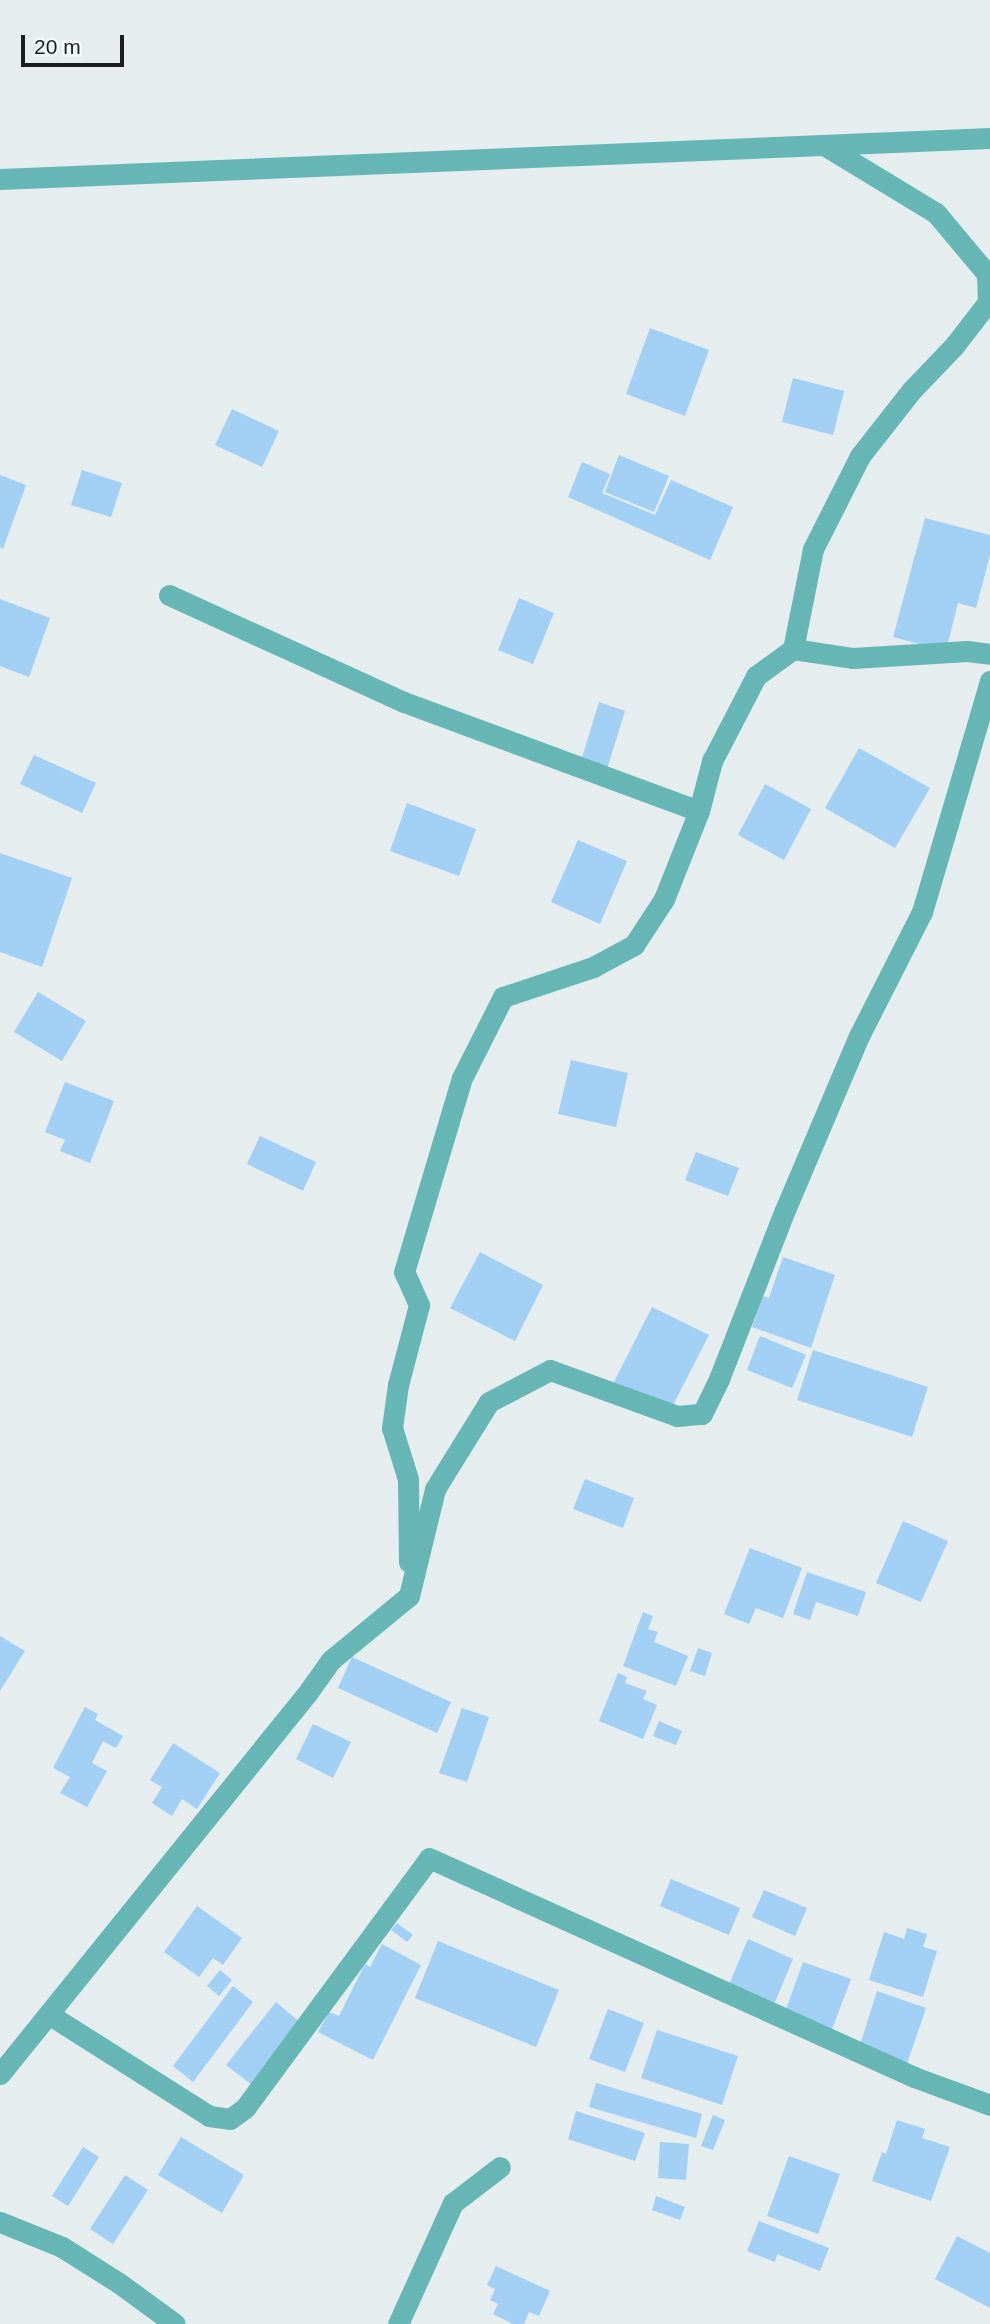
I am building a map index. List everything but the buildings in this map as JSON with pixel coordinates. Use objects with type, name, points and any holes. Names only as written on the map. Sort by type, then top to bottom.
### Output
[{"type":"street","points":[[0,179],[990,138]]},
{"type":"street","points":[[409,1596],[408,1479],[392,1429],[398,1385],[419,1305],[404,1272],[462,1079],[503,997],[593,967],[634,945],[664,899],[699,811],[712,761],[756,676],[793,649],[813,549],[860,456],[911,391],[954,346],[988,302],[986,274],[936,213],[824,145]]},
{"type":"street","points":[[169,596],[404,702],[699,811]]},
{"type":"street","points":[[793,649],[853,658],[967,651],[990,654]]},
{"type":"street","points":[[0,2074],[50,2015],[331,1660],[409,1596],[435,1489],[489,1402],[550,1370],[677,1416],[702,1413],[719,1379],[785,1210],[859,1036],[922,912],[990,681]]},
{"type":"street","points":[[50,2015],[209,2116],[230,2119],[245,2108],[429,1857],[914,2077],[990,2105]]},
{"type":"street","points":[[398,2324],[453,2203],[500,2167]]},
{"type":"street","points":[[0,2222],[62,2247],[175,2324]]}]
